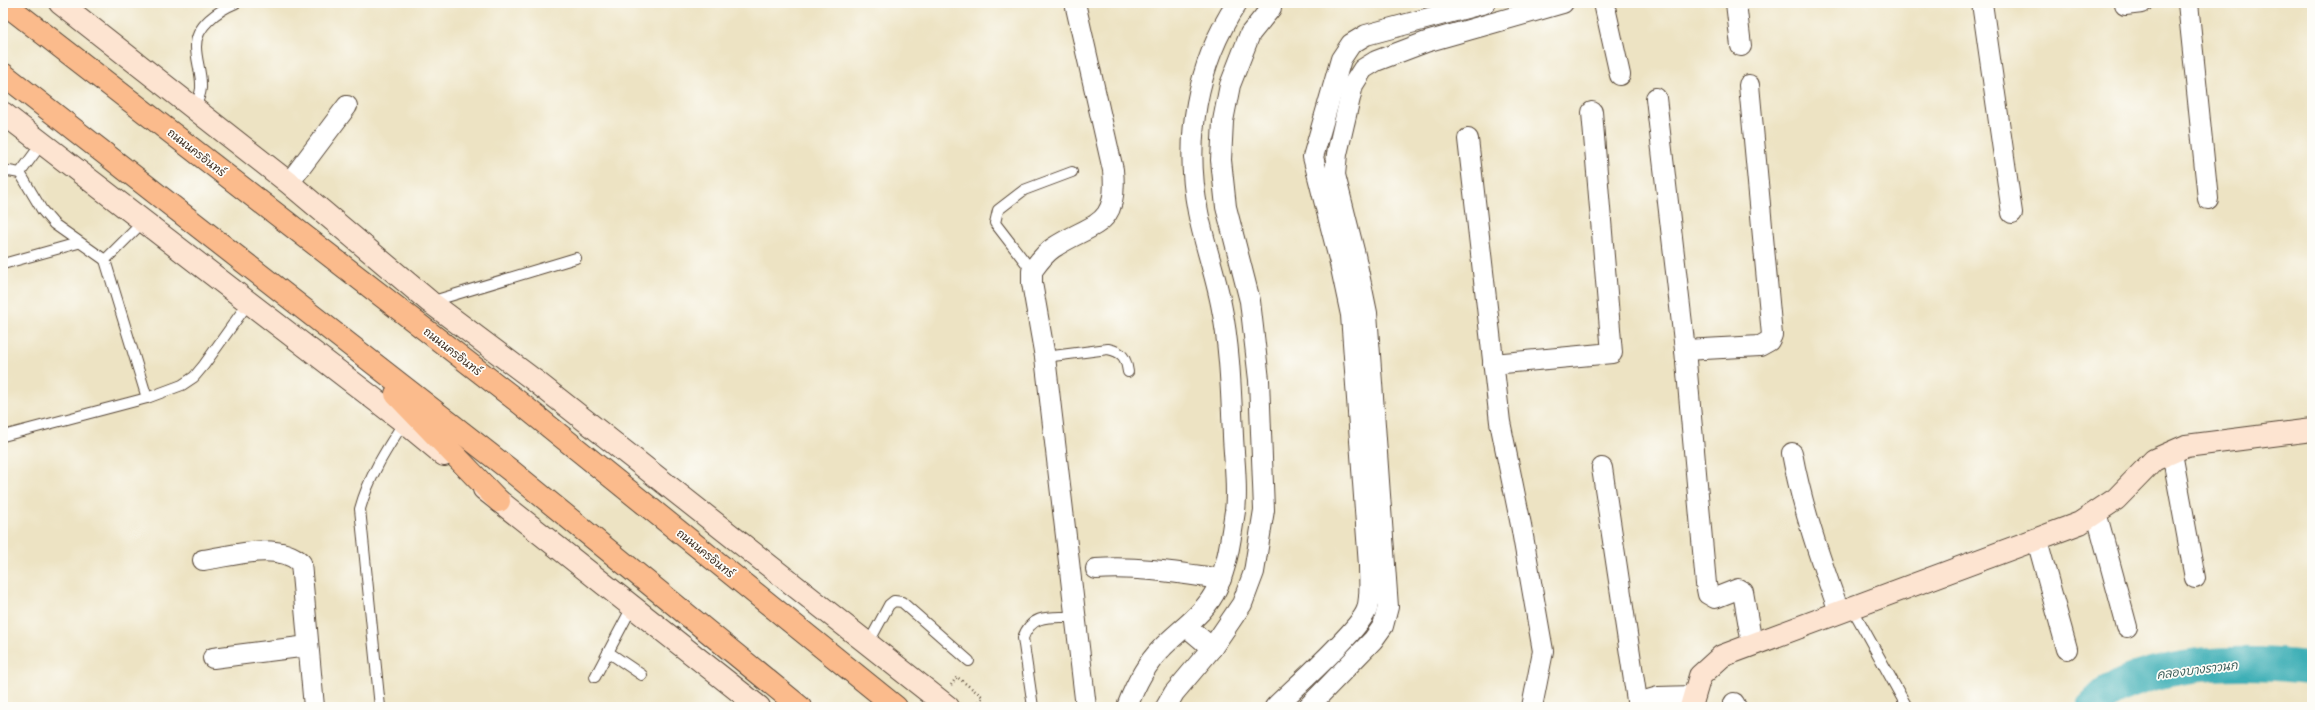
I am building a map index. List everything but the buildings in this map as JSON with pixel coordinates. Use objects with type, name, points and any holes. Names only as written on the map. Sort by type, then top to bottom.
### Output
[{"type":"main road","name":"ถนนนครอินทร์","points":[[4,3],[66,49],[520,404],[896,707]]},
{"type":"main road","points":[[22,3],[66,49]]},
{"type":"main road","points":[[60,3],[289,183],[430,302],[534,380],[868,644],[952,699]]},
{"type":"main road","points":[[3,74],[335,331],[510,470],[800,707]]},
{"type":"main road","points":[[3,113],[144,220],[404,422],[499,501],[759,707]]},
{"type":"main road","points":[[335,331],[499,501]]},
{"type":"main road","points":[[1692,702],[1700,676],[1722,656],[1845,609],[2080,523],[2116,499],[2154,460],[2172,452],[2186,446],[2312,430]]},
{"type":"street","points":[[1076,3],[1113,170],[1115,190],[1111,210],[1100,223],[1052,248],[1032,271],[1032,283],[1046,357],[1086,707]]},
{"type":"street","points":[[1127,707],[1136,684],[1161,648],[1187,627],[1217,590],[1226,565],[1235,508],[1230,382],[1222,306],[1198,212],[1192,161],[1194,118],[1202,76],[1224,23],[1237,3]]},
{"type":"street","points":[[1347,257],[1313,157],[1341,59],[1351,44],[1366,35],[1486,3]]},
{"type":"street","points":[[1308,707],[1383,626],[1388,607],[1378,565],[1351,316],[1347,257],[1335,174],[1337,154],[1353,85],[1363,69],[1376,61],[1426,42],[1563,3]]},
{"type":"street","points":[[1604,3],[1620,75]]},
{"type":"street","points":[[1736,3],[1741,46]]},
{"type":"street","points":[[1982,3],[2012,214]]},
{"type":"street","points":[[2188,3],[2208,199]]},
{"type":"street","points":[[1166,707],[1174,693],[1212,648],[1242,604],[1254,572],[1264,510],[1259,380],[1250,301],[1226,207],[1221,160],[1223,121],[1230,85],[1250,34],[1269,4]]},
{"type":"street","points":[[1422,20],[1426,42]]},
{"type":"street","points":[[1685,350],[1760,346],[1769,341],[1772,335],[1749,85]]},
{"type":"street","points":[[1656,98],[1685,350],[1707,589],[1708,594],[1715,598],[1738,589],[1744,592],[1752,644]]},
{"type":"street","points":[[289,183],[347,106]]},
{"type":"street","points":[[1493,364],[1612,353],[1592,112]]},
{"type":"street","points":[[1468,139],[1500,422],[1521,525],[1543,651],[1532,707]]},
{"type":"street","points":[[1192,161],[1221,160]]},
{"type":"street","points":[[2172,452],[2195,578]]},
{"type":"street","points":[[1792,453],[1797,481],[1821,563],[1845,609]]},
{"type":"street","points":[[1602,468],[1637,705],[1658,698],[1692,702]]},
{"type":"street","points":[[1235,480],[1264,479]]},
{"type":"street","points":[[2096,512],[2127,627]]},
{"type":"street","points":[[2037,540],[2067,649]]},
{"type":"street","points":[[203,560],[274,550],[294,556],[301,563],[314,707]]},
{"type":"street","points":[[1275,707],[1356,627],[1367,610],[1378,565]]},
{"type":"street","points":[[1096,568],[1153,568],[1221,580]]},
{"type":"street","points":[[1187,627],[1212,648]]},
{"type":"street","points":[[213,658],[308,646]]},
{"type":"lane","points":[[195,108],[202,83],[196,44],[199,33],[210,19],[224,8],[236,3]]},
{"type":"lane","points":[[20,174],[42,143]]},
{"type":"lane","points":[[3,170],[20,174],[42,210],[54,224],[78,243],[105,260],[147,398]]},
{"type":"lane","points":[[1032,271],[995,223],[998,210],[1024,190],[1072,172]]},
{"type":"lane","points":[[105,260],[144,220]]},
{"type":"lane","points":[[3,264],[78,243]]},
{"type":"lane","points":[[430,302],[576,258]]},
{"type":"lane","points":[[3,436],[147,398],[182,385],[194,377],[249,302]]},
{"type":"lane","points":[[1046,357],[1113,350],[1117,351],[1126,359],[1128,372]]},
{"type":"lane","points":[[380,707],[360,509],[367,485],[376,466],[404,422]]},
{"type":"lane","points":[[868,644],[889,605],[894,601],[902,602],[969,661]]},
{"type":"lane","points":[[595,677],[632,607]]},
{"type":"lane","points":[[1845,609],[1907,707]]},
{"type":"lane","points":[[1033,707],[1023,638],[1026,628],[1038,618],[1076,617]]},
{"type":"lane","points":[[608,652],[642,675]]},
{"type":"path","points":[[952,699],[950,687],[957,677],[983,697],[975,707]]},
{"type":"waterway","name":"คลองบางราวนก","points":[[2092,707],[2108,692],[2133,681],[2157,673],[2183,668],[2236,664],[2287,665],[2312,668]]}]
